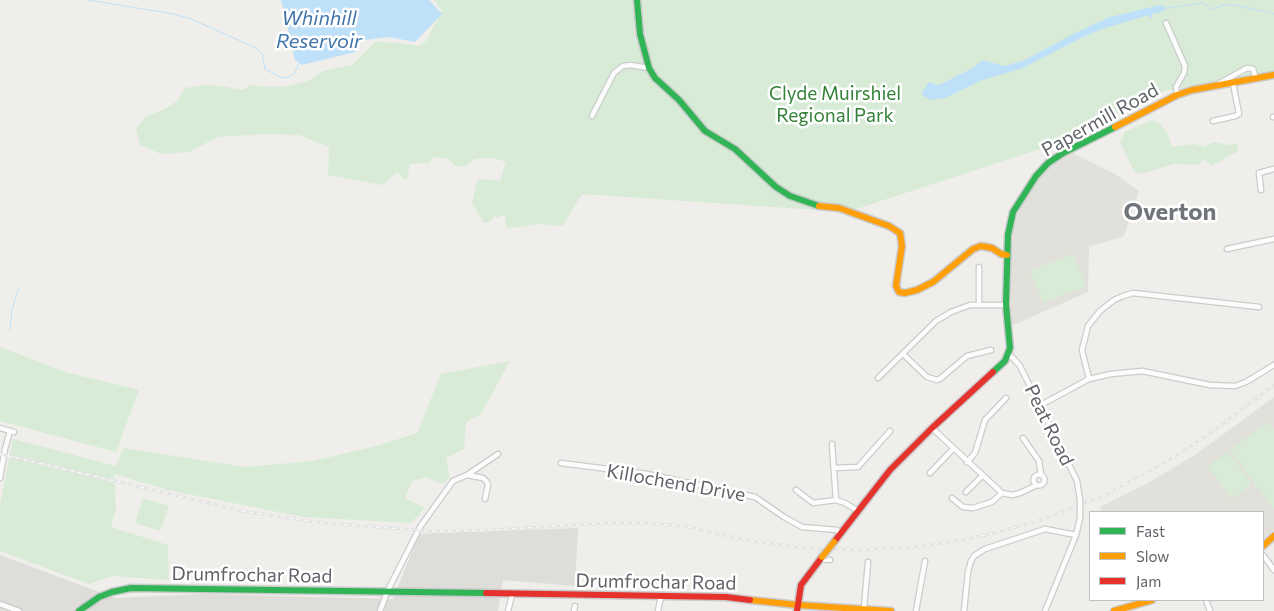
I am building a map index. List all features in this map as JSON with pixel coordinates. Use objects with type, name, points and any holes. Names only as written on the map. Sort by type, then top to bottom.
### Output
[{"type":"street","points":[[637,0],[640,34],[649,68],[655,78],[679,100],[705,131],[735,149],[776,187],[790,196],[813,206],[840,208],[889,226],[900,233],[902,246],[896,285],[899,292],[905,293],[916,290],[933,282],[973,249],[981,246],[992,248],[1001,254],[1008,255],[1006,305],[1010,348],[1008,355],[1001,366],[932,428],[890,470],[801,585],[797,608]]},
{"type":"street","points":[[1166,24],[1185,66],[1184,73],[1176,88],[1177,95]]},
{"type":"street","points":[[592,116],[614,73],[623,66],[630,65],[649,68]]},
{"type":"street","points":[[1214,86],[1247,68],[1253,69],[1256,79]]},
{"type":"street","name":"Papermill Road","points":[[1008,255],[1008,235],[1013,212],[1036,176],[1048,163],[1063,153],[1177,95],[1214,86],[1274,76]]},
{"type":"street","points":[[1212,121],[1238,114],[1232,83]]},
{"type":"street","points":[[1261,190],[1259,173],[1274,169]]},
{"type":"street","points":[[1227,249],[1274,239]]},
{"type":"street","points":[[979,305],[980,267]]},
{"type":"street","points":[[1089,379],[1082,350],[1088,326],[1100,310],[1123,296],[1133,293],[1259,307]]},
{"type":"street","points":[[878,378],[936,321],[961,307],[970,305],[1006,305]]},
{"type":"street","points":[[903,354],[927,377],[937,380],[967,356],[992,350]]},
{"type":"street","name":"Peat Road","points":[[1008,355],[1020,366],[1077,481],[1080,500],[1080,518],[1076,536],[1045,611]]},
{"type":"street","points":[[1039,406],[1089,379],[1111,374],[1142,371],[1175,379],[1235,386],[1246,382],[1274,365]]},
{"type":"street","points":[[967,462],[975,452],[985,420],[1006,398]]},
{"type":"street","points":[[0,428],[12,431],[4,449],[0,478]]},
{"type":"street","points":[[932,428],[1002,493],[1012,495],[1037,485],[1041,486],[1045,482],[1044,478],[1040,475],[1039,461],[1023,438]]},
{"type":"street","points":[[834,468],[858,467],[890,431]]},
{"type":"street","points":[[832,444],[836,500]]},
{"type":"street","points":[[930,473],[953,449]]},
{"type":"street","points":[[380,611],[387,592],[420,527],[453,481],[467,475],[498,454]]},
{"type":"street","name":"Killochend Drive","points":[[561,463],[647,474],[755,497],[784,518],[802,526],[837,530],[840,534]]},
{"type":"street","points":[[467,475],[483,478],[487,482],[485,499]]},
{"type":"street","points":[[1037,485],[1034,478],[1040,475]]},
{"type":"street","points":[[966,492],[982,476]]},
{"type":"street","points":[[796,490],[814,503],[836,500],[846,503],[858,511]]},
{"type":"street","points":[[952,498],[963,507],[973,508],[992,502],[1002,493]]},
{"type":"street","points":[[964,611],[971,561],[974,556],[985,548],[1045,529],[1076,536]]},
{"type":"street","points":[[1264,545],[1274,536]]},
{"type":"street","points":[[1264,556],[1274,570]]},
{"type":"street","points":[[821,558],[830,560]]},
{"type":"street","points":[[864,608],[868,562]]},
{"type":"street","points":[[916,611],[925,562]]},
{"type":"street","name":"Drumfrochar Road","points":[[78,611],[112,592],[131,588],[726,597],[797,608],[864,608],[891,611]]},
{"type":"street","points":[[508,611],[512,595]]},
{"type":"street","points":[[658,611],[661,596]]},
{"type":"street","points":[[1114,611],[1149,601]]},
{"type":"street","points":[[0,604],[19,611]]},
{"type":"shaded area","points":[[1071,152],[1115,174],[1139,191],[1124,236],[1089,247],[1088,292],[1011,326],[1013,231],[1018,213],[1040,173],[1055,161]]},
{"type":"shaded area","points":[[1274,397],[1274,530],[1264,538],[1264,511],[1101,511],[1100,507],[1148,483],[1195,455]]},
{"type":"shaded area","points":[[578,528],[575,586],[503,580],[498,611],[0,611],[0,555],[115,598],[206,594],[393,599],[419,534]]},
{"type":"green space","name":"Clyde Muirshiel Regional Park","points":[[434,0],[1274,0],[1274,71],[1163,91],[1052,145],[847,212],[582,194],[562,226],[538,224],[506,229],[505,214],[497,218],[496,216],[489,222],[484,223],[472,203],[477,181],[483,179],[500,181],[506,162],[493,158],[482,158],[473,160],[465,166],[456,166],[446,158],[434,157],[429,163],[411,164],[408,171],[409,177],[405,180],[398,173],[383,185],[328,175],[329,147],[299,135],[265,134],[217,137],[190,152],[161,154],[140,145],[136,129],[147,116],[165,109],[177,101],[185,88],[204,85],[243,90],[251,85],[289,86],[310,80],[323,71],[352,65],[375,42],[418,46],[426,41],[442,11]]},
{"type":"green space","points":[[1152,120],[1161,125],[1168,134],[1172,147],[1195,144],[1204,147],[1214,142],[1228,145],[1237,144],[1238,151],[1212,166],[1205,159],[1197,165],[1174,164],[1140,174],[1134,171],[1120,142],[1125,132]]},
{"type":"green space","points":[[1073,254],[1086,286],[1043,303],[1030,271]]},
{"type":"green space","points":[[0,347],[65,372],[139,390],[116,452],[0,421]]},
{"type":"green space","points":[[510,361],[481,414],[466,422],[464,449],[446,458],[450,478],[442,484],[426,477],[412,481],[405,498],[425,508],[411,523],[303,517],[168,490],[114,474],[116,508],[111,527],[168,545],[169,580],[113,576],[89,584],[0,551],[0,505],[13,439],[116,466],[123,448],[245,467],[313,461],[380,445],[417,433],[441,374]]},
{"type":"green space","points":[[1268,422],[1274,430],[1274,509],[1230,450]]},
{"type":"green space","points":[[1228,452],[1252,484],[1232,499],[1208,466]]},
{"type":"green space","points":[[143,498],[169,506],[160,531],[135,523]]},
{"type":"water","name":"Whinhill Reservoir","points":[[281,0],[429,0],[442,14],[415,42],[389,37],[357,41],[355,52],[302,65],[295,60]]},
{"type":"water","points":[[1160,5],[1167,8],[1162,12],[1152,14],[1152,18],[1149,15],[1102,29],[1023,68],[980,81],[945,98],[930,100],[921,94],[929,82],[937,85],[941,84],[973,68],[983,60],[1004,66],[1025,60],[1075,33],[1110,17]]},
{"type":"waterway","points":[[88,0],[174,14],[191,19],[256,48],[262,54],[265,69],[280,77],[287,78],[294,74],[299,63]]},
{"type":"waterway","points":[[1167,8],[1203,3],[1211,9],[1225,5],[1235,5],[1274,14]]},
{"type":"waterway","points":[[10,330],[12,309],[19,288]]},
{"type":"railway","points":[[0,454],[242,511],[314,522],[426,531],[646,523],[684,526],[751,541],[804,548],[860,550],[913,547],[986,535],[1035,522],[1101,497],[1157,467],[1208,435],[1274,385]]},
{"type":"traffic: fast","points":[[637,0],[640,34],[649,68],[655,78],[679,100],[705,131],[735,149],[776,187],[790,196],[819,206]]},
{"type":"traffic: fast","points":[[993,372],[1005,361],[1010,348],[1006,305],[1008,235],[1013,212],[1036,176],[1048,163],[1063,153],[1115,127]]},
{"type":"traffic: fast","points":[[79,611],[99,597],[131,588],[486,593]]},
{"type":"traffic: slow","points":[[1115,127],[1177,95],[1192,90],[1274,75]]},
{"type":"traffic: slow","points":[[819,206],[839,208],[889,226],[900,233],[902,246],[896,286],[899,292],[905,293],[917,290],[933,282],[973,249],[981,246],[992,248],[1001,254],[1007,255]]},
{"type":"traffic: slow","points":[[1264,545],[1274,536]]},
{"type":"traffic: slow","points":[[822,557],[834,542]]},
{"type":"traffic: slow","points":[[750,600],[891,611]]},
{"type":"traffic: slow","points":[[1114,611],[1149,601]]},
{"type":"traffic: jam","points":[[834,542],[890,470],[993,372]]},
{"type":"traffic: jam","points":[[797,611],[801,585],[822,557]]},
{"type":"traffic: jam","points":[[486,593],[726,597],[750,600]]},
{"type":"district","name":"Overton","points":[[1170,212]]}]
